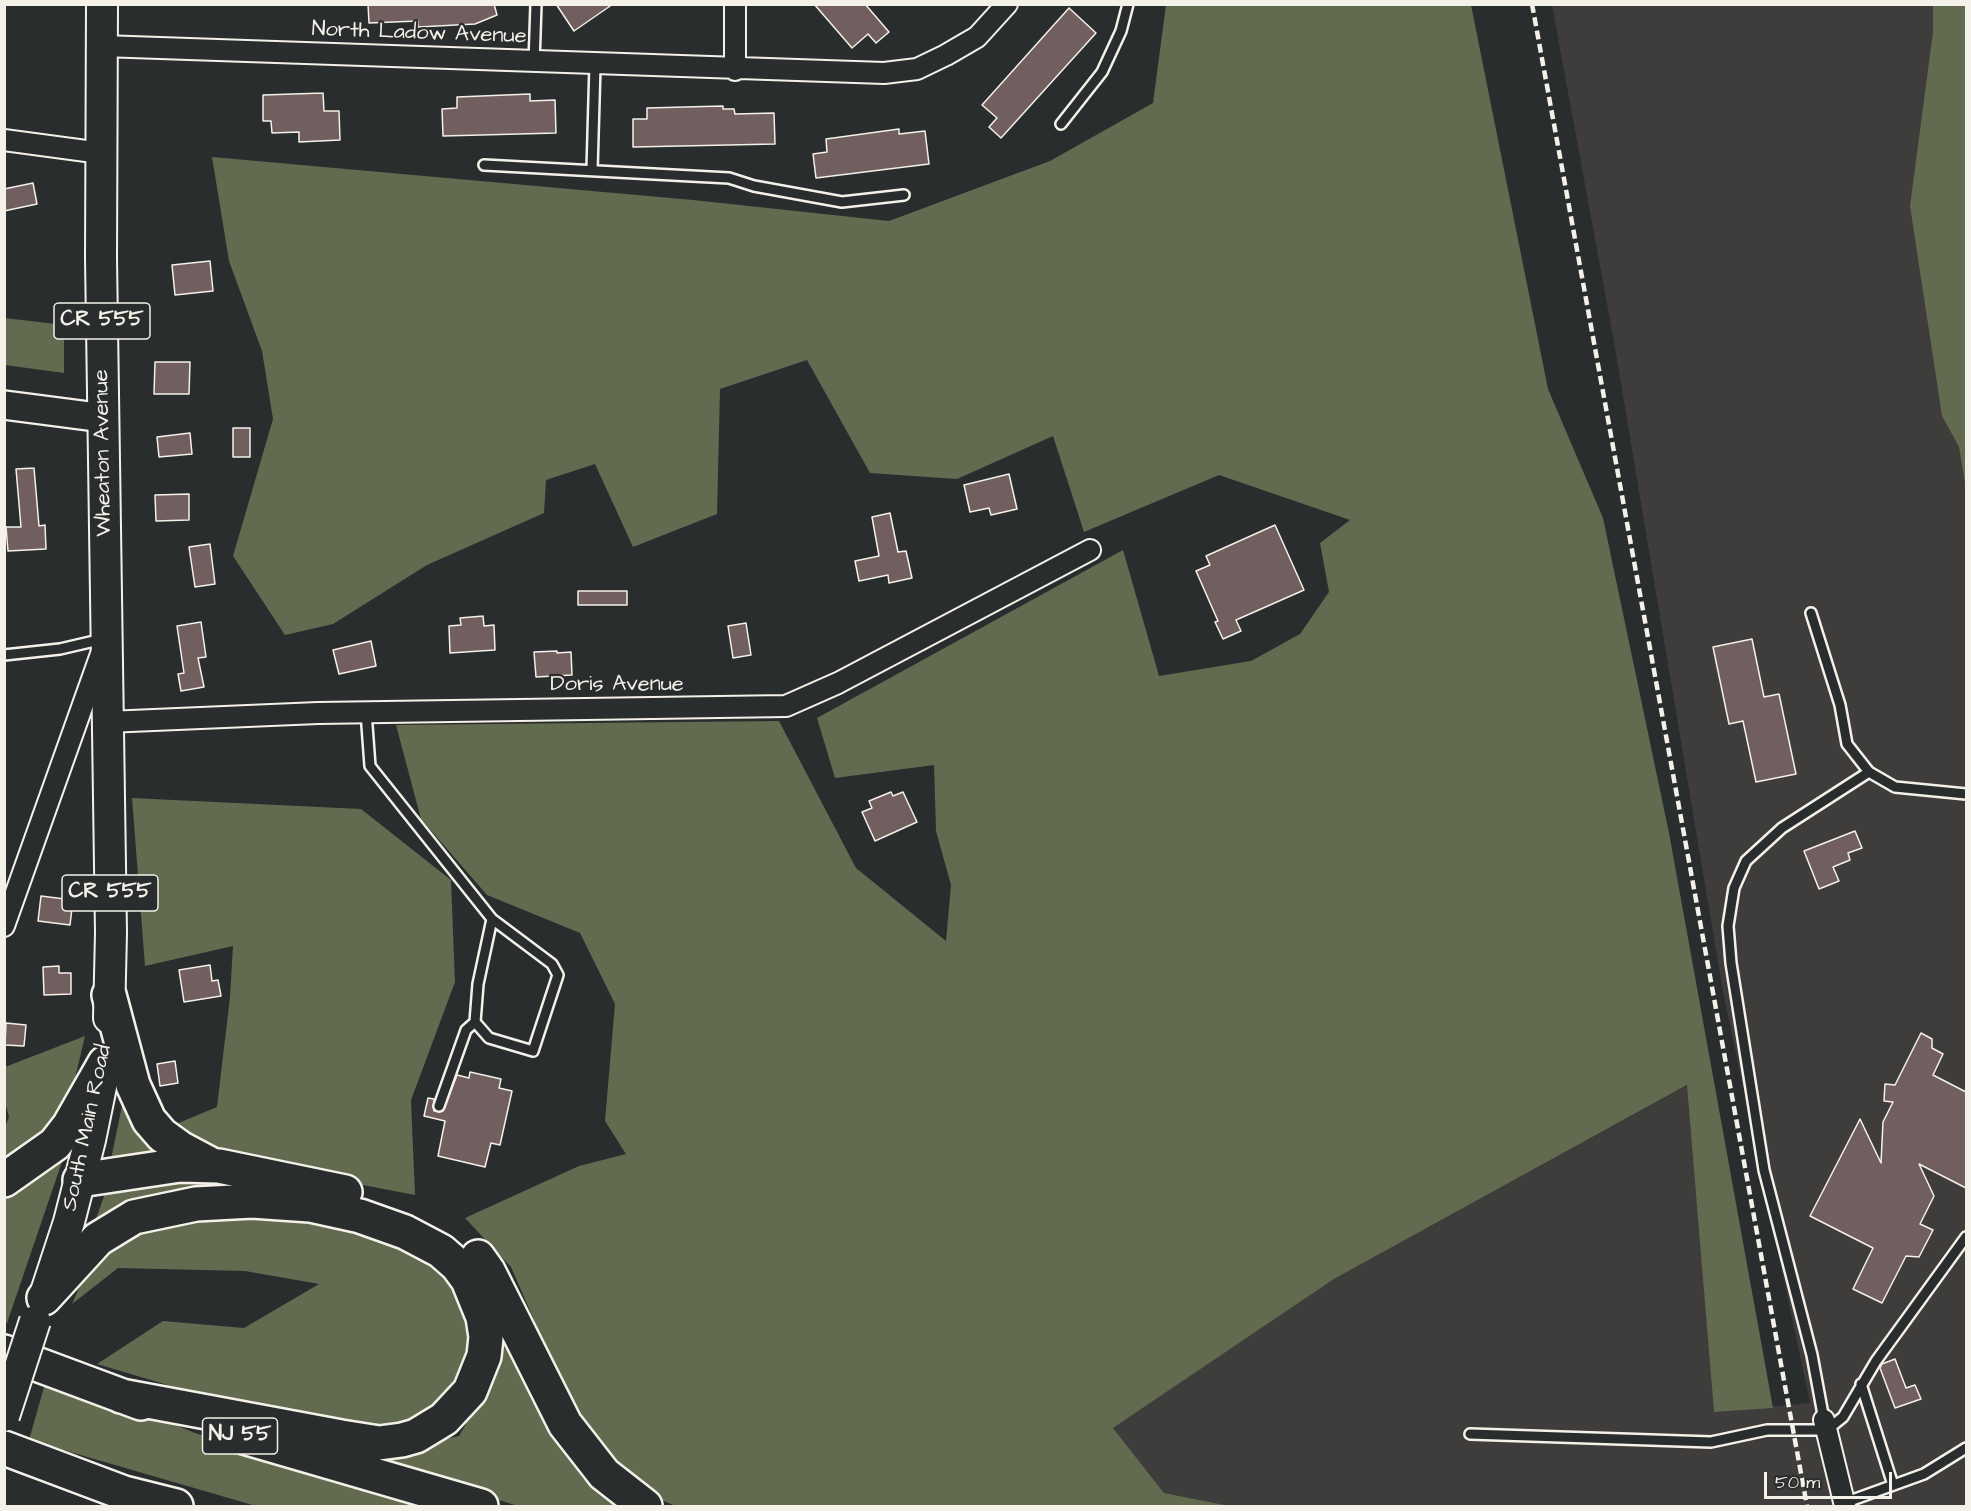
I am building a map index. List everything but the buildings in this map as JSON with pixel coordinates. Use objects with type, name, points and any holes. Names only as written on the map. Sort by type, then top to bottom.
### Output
[{"type":"highway","points":[[109,995],[133,1085],[149,1120],[162,1135],[180,1148],[214,1166]]},
{"type":"highway","points":[[4,1180],[55,1144],[69,1126],[105,1063]]},
{"type":"highway","points":[[80,1180],[180,1165],[214,1166],[303,1182],[394,1204],[428,1218],[467,1245],[488,1271],[565,1424],[604,1474],[645,1506]]},
{"type":"highway","points":[[39,1310],[99,1239],[134,1217],[196,1204],[252,1201],[310,1205],[360,1216],[405,1232],[441,1251],[457,1264],[468,1280],[483,1317],[486,1337],[484,1356],[470,1391],[444,1419],[416,1436],[402,1440],[379,1443],[340,1437],[121,1396]]},
{"type":"highway","name":"NJ 55","points":[[4,1352],[121,1396],[261,1443],[481,1506]]},
{"type":"highway","points":[[4,1448],[124,1493],[176,1506]]},
{"type":"main road","name":"Wheaton Avenue","points":[[102,4],[101,153],[108,722]]},
{"type":"main road","points":[[4,405],[104,418]]},
{"type":"main road","name":"South Main Road","points":[[4,1416],[80,1180],[105,1063],[109,995],[108,722]]},
{"type":"street","points":[[735,4],[735,70]]},
{"type":"street","name":"North Ladow Avenue","points":[[102,46],[735,70],[885,73],[917,69],[977,37],[1007,4]]},
{"type":"street","points":[[4,140],[101,153]]},
{"type":"street","name":"Doris Avenue","points":[[108,722],[366,712],[786,706],[838,683],[1090,550]]},
{"type":"street","points":[[4,926],[106,638]]},
{"type":"street","points":[[1826,1425],[1845,1505]]},
{"type":"lane","points":[[534,63],[536,4]]},
{"type":"lane","points":[[1061,124],[1102,72],[1121,31],[1128,4]]},
{"type":"lane","points":[[592,170],[595,65]]},
{"type":"lane","points":[[484,165],[729,178],[754,186],[842,202],[904,195]]},
{"type":"lane","points":[[1811,613],[1840,705],[1846,744],[1869,772],[1894,787],[1966,794]]},
{"type":"lane","points":[[4,655],[60,649],[106,638]]},
{"type":"lane","points":[[366,712],[370,766],[492,919],[552,964],[558,975],[533,1051],[489,1038],[475,1022]]},
{"type":"lane","points":[[1826,1425],[1812,1355],[1764,1170],[1731,963],[1728,926],[1734,888],[1746,861],[1782,828],[1869,772]]},
{"type":"lane","points":[[439,1106],[466,1030],[475,1022],[478,984],[492,919]]},
{"type":"lane","points":[[1470,1434],[1711,1442],[1767,1430],[1826,1425],[1843,1417],[1876,1361],[1966,1237]]},
{"type":"lane","points":[[1862,1384],[1893,1485]]},
{"type":"lane","points":[[1845,1505],[1924,1474],[1966,1448]]},
{"type":"shaded area","points":[[1552,5],[1933,5],[1942,416],[1959,447],[1966,490],[1966,1506],[1230,1506],[1164,1493],[1113,1428],[1334,1279],[1688,1085],[1714,1412],[1810,1403],[1723,992],[1614,342]]},
{"type":"green space","points":[[1166,5],[1471,5],[1548,389],[1603,518],[1669,833],[1773,1408],[1714,1412],[1687,1085],[1334,1279],[1113,1428],[1164,1493],[1230,1506],[676,1506],[646,1494],[574,1412],[511,1267],[465,1218],[579,1166],[626,1154],[605,1121],[615,1004],[580,933],[487,895],[421,819],[396,725],[779,721],[856,868],[946,941],[951,885],[936,831],[934,765],[835,778],[817,718],[1123,550],[1159,676],[1251,661],[1300,634],[1329,592],[1320,543],[1350,520],[1219,475],[1084,532],[1053,436],[957,479],[870,473],[807,360],[720,389],[717,514],[633,547],[595,464],[546,480],[544,513],[427,565],[333,624],[285,635],[233,556],[273,419],[262,351],[229,261],[212,157],[693,200],[889,221],[1050,161],[1153,103]]},
{"type":"green space","points":[[1933,5],[1966,5],[1966,490],[1959,447],[1942,416],[1910,206],[1933,32]]},
{"type":"green space","points":[[5,318],[64,325],[64,373],[5,365]]},
{"type":"green space","points":[[132,798],[361,809],[451,880],[455,982],[411,1100],[415,1195],[232,1160],[176,1124],[217,1107],[230,997],[233,946],[145,966]]},
{"type":"green space","points":[[85,1036],[68,1108],[33,1155],[5,1167],[5,1127],[9,1117],[5,1102],[5,1067]]},
{"type":"green space","points":[[124,1096],[164,1154],[109,1169]]},
{"type":"green space","points":[[66,1150],[7,1323],[5,1322],[5,1192]]},
{"type":"green space","points":[[165,1178],[273,1189],[92,1230],[108,1185]]},
{"type":"green space","points":[[277,1213],[360,1226],[421,1252],[464,1293],[475,1346],[460,1389],[394,1433],[198,1394],[97,1364],[163,1321],[244,1328],[319,1284],[245,1271],[118,1268],[72,1304],[85,1274],[126,1237],[182,1216]]},
{"type":"green space","points":[[492,1309],[555,1440],[583,1478],[618,1506],[515,1505],[361,1458],[459,1436],[492,1379]]},
{"type":"green space","points":[[48,1373],[195,1433],[449,1506],[256,1506],[29,1440]]},
{"type":"railway","points":[[1532,4],[1807,1506]]}]
